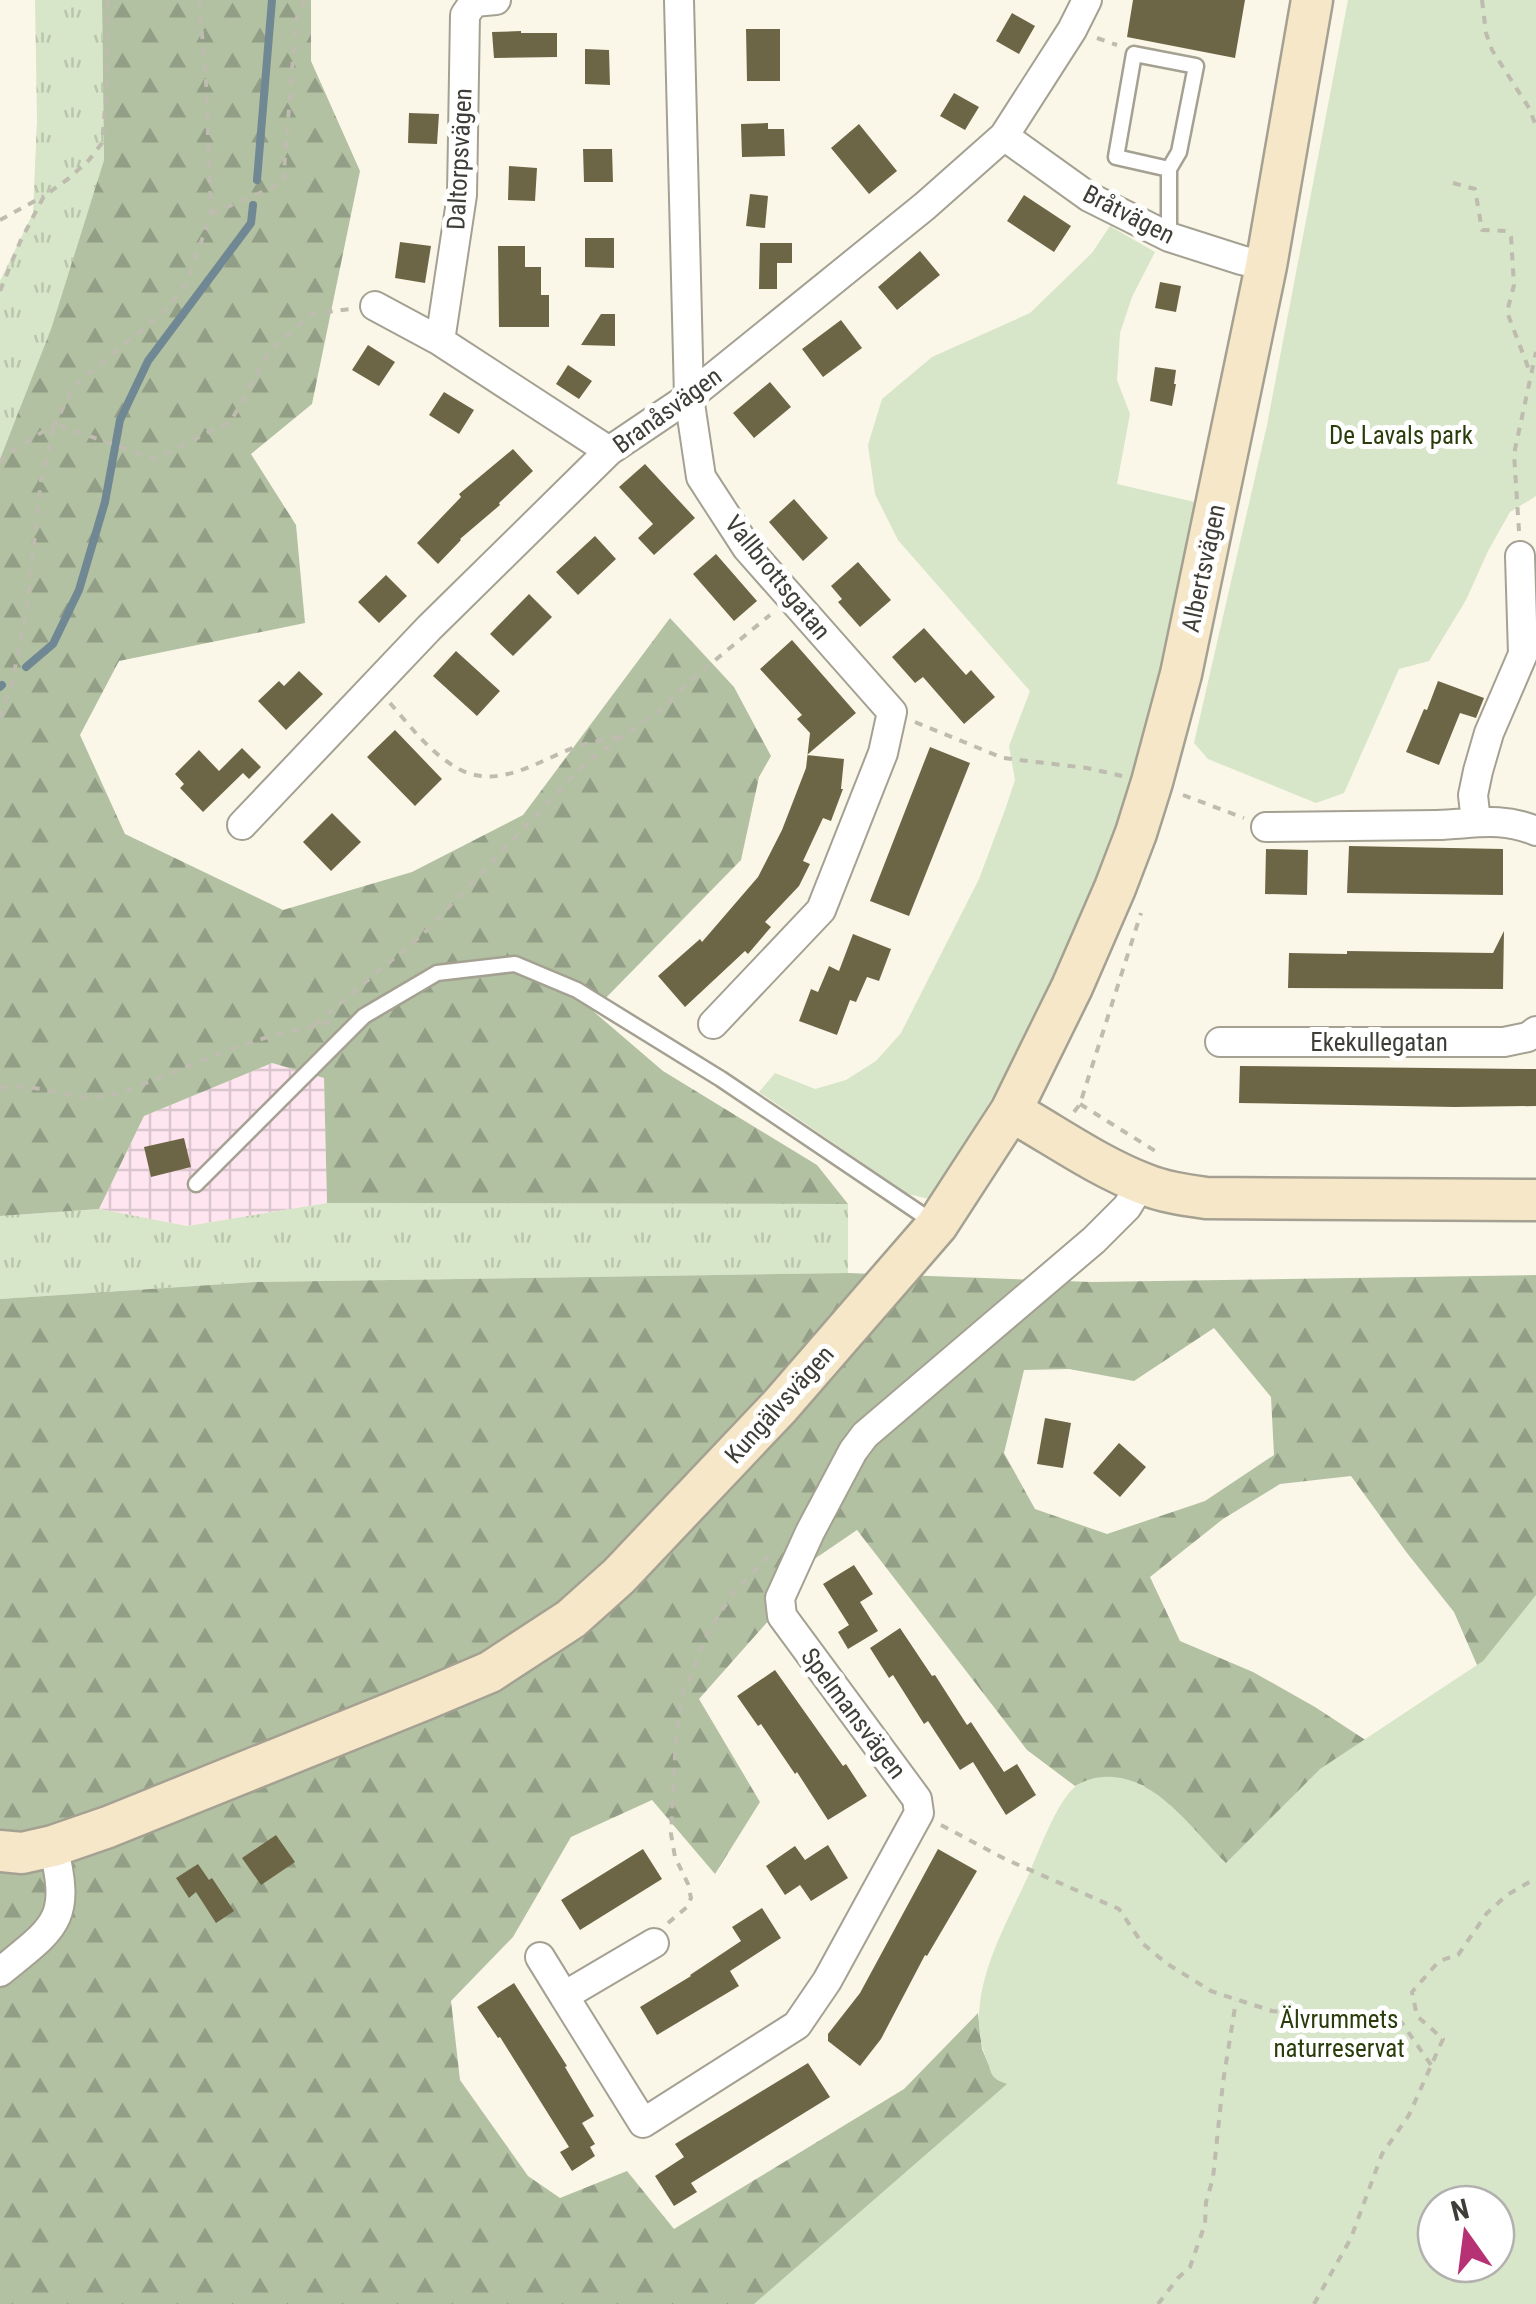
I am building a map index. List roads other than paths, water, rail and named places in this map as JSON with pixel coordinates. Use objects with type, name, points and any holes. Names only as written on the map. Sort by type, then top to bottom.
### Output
[{"type":"street","name":"Daltorpsvägen","points":[[440,340],[462,196],[464,15],[474,2],[496,0]]},
{"type":"street","name":"Vallbrottsgatan","points":[[679,0],[689,398],[701,477],[747,548],[892,712],[883,753],[822,910],[713,1024]]},
{"type":"street","name":"Branåsvägen","points":[[242,825],[429,628],[610,451],[689,398],[925,206],[1004,136],[1087,0]]},
{"type":"street","name":"Albertsvägen","points":[[1011,1110],[1072,987],[1115,888],[1152,782],[1181,674],[1266,266],[1312,0]]},
{"type":"street","name":"Bråtvägen","points":[[1004,136],[1089,198],[1169,237],[1266,266]]},
{"type":"street","points":[[375,306],[440,340],[610,451]]},
{"type":"street","points":[[1476,822],[1473,796],[1489,733],[1529,658],[1520,556]]},
{"type":"street","points":[[1266,827],[1476,822],[1518,823],[1536,831]]},
{"type":"street","name":"Ekekullegatan","points":[[1220,1042],[1504,1042],[1536,1032]]},
{"type":"street","points":[[1011,1110],[1141,1184],[1163,1191],[1206,1198],[1536,1200]]},
{"type":"street","name":"Kungälvsvägen","points":[[0,1850],[22,1853],[54,1846],[144,1813],[490,1672],[571,1620],[619,1576],[780,1406],[936,1225],[1011,1110]]},
{"type":"street","name":"Spelmansvägen","points":[[564,1996],[643,2123],[797,2024],[827,1981],[919,1813],[917,1799],[782,1616],[780,1598],[810,1532],[865,1435],[1094,1240],[1126,1207],[1141,1184]]},
{"type":"street","points":[[0,1972],[52,1926],[60,1912],[62,1898],[54,1846]]},
{"type":"street","points":[[540,1957],[564,1996],[654,1943]]},
{"type":"lane","points":[[1169,169],[1116,158],[1134,54],[1196,66],[1179,152],[1169,169],[1169,237]]},
{"type":"lane","points":[[196,1184],[364,1016],[437,972],[515,964],[577,990],[705,1069],[936,1225]]},
{"type":"waterway","points":[[257,180],[272,0]]},
{"type":"waterway","points":[[26,667],[53,644],[79,590],[105,502],[120,420],[148,361],[251,223],[253,205]]},
{"type":"park label","name":"De Lavals park","points":[[1401,435]]},
{"type":"park label","name":"Älvrummets naturreservat","points":[[1339,2034]]}]
